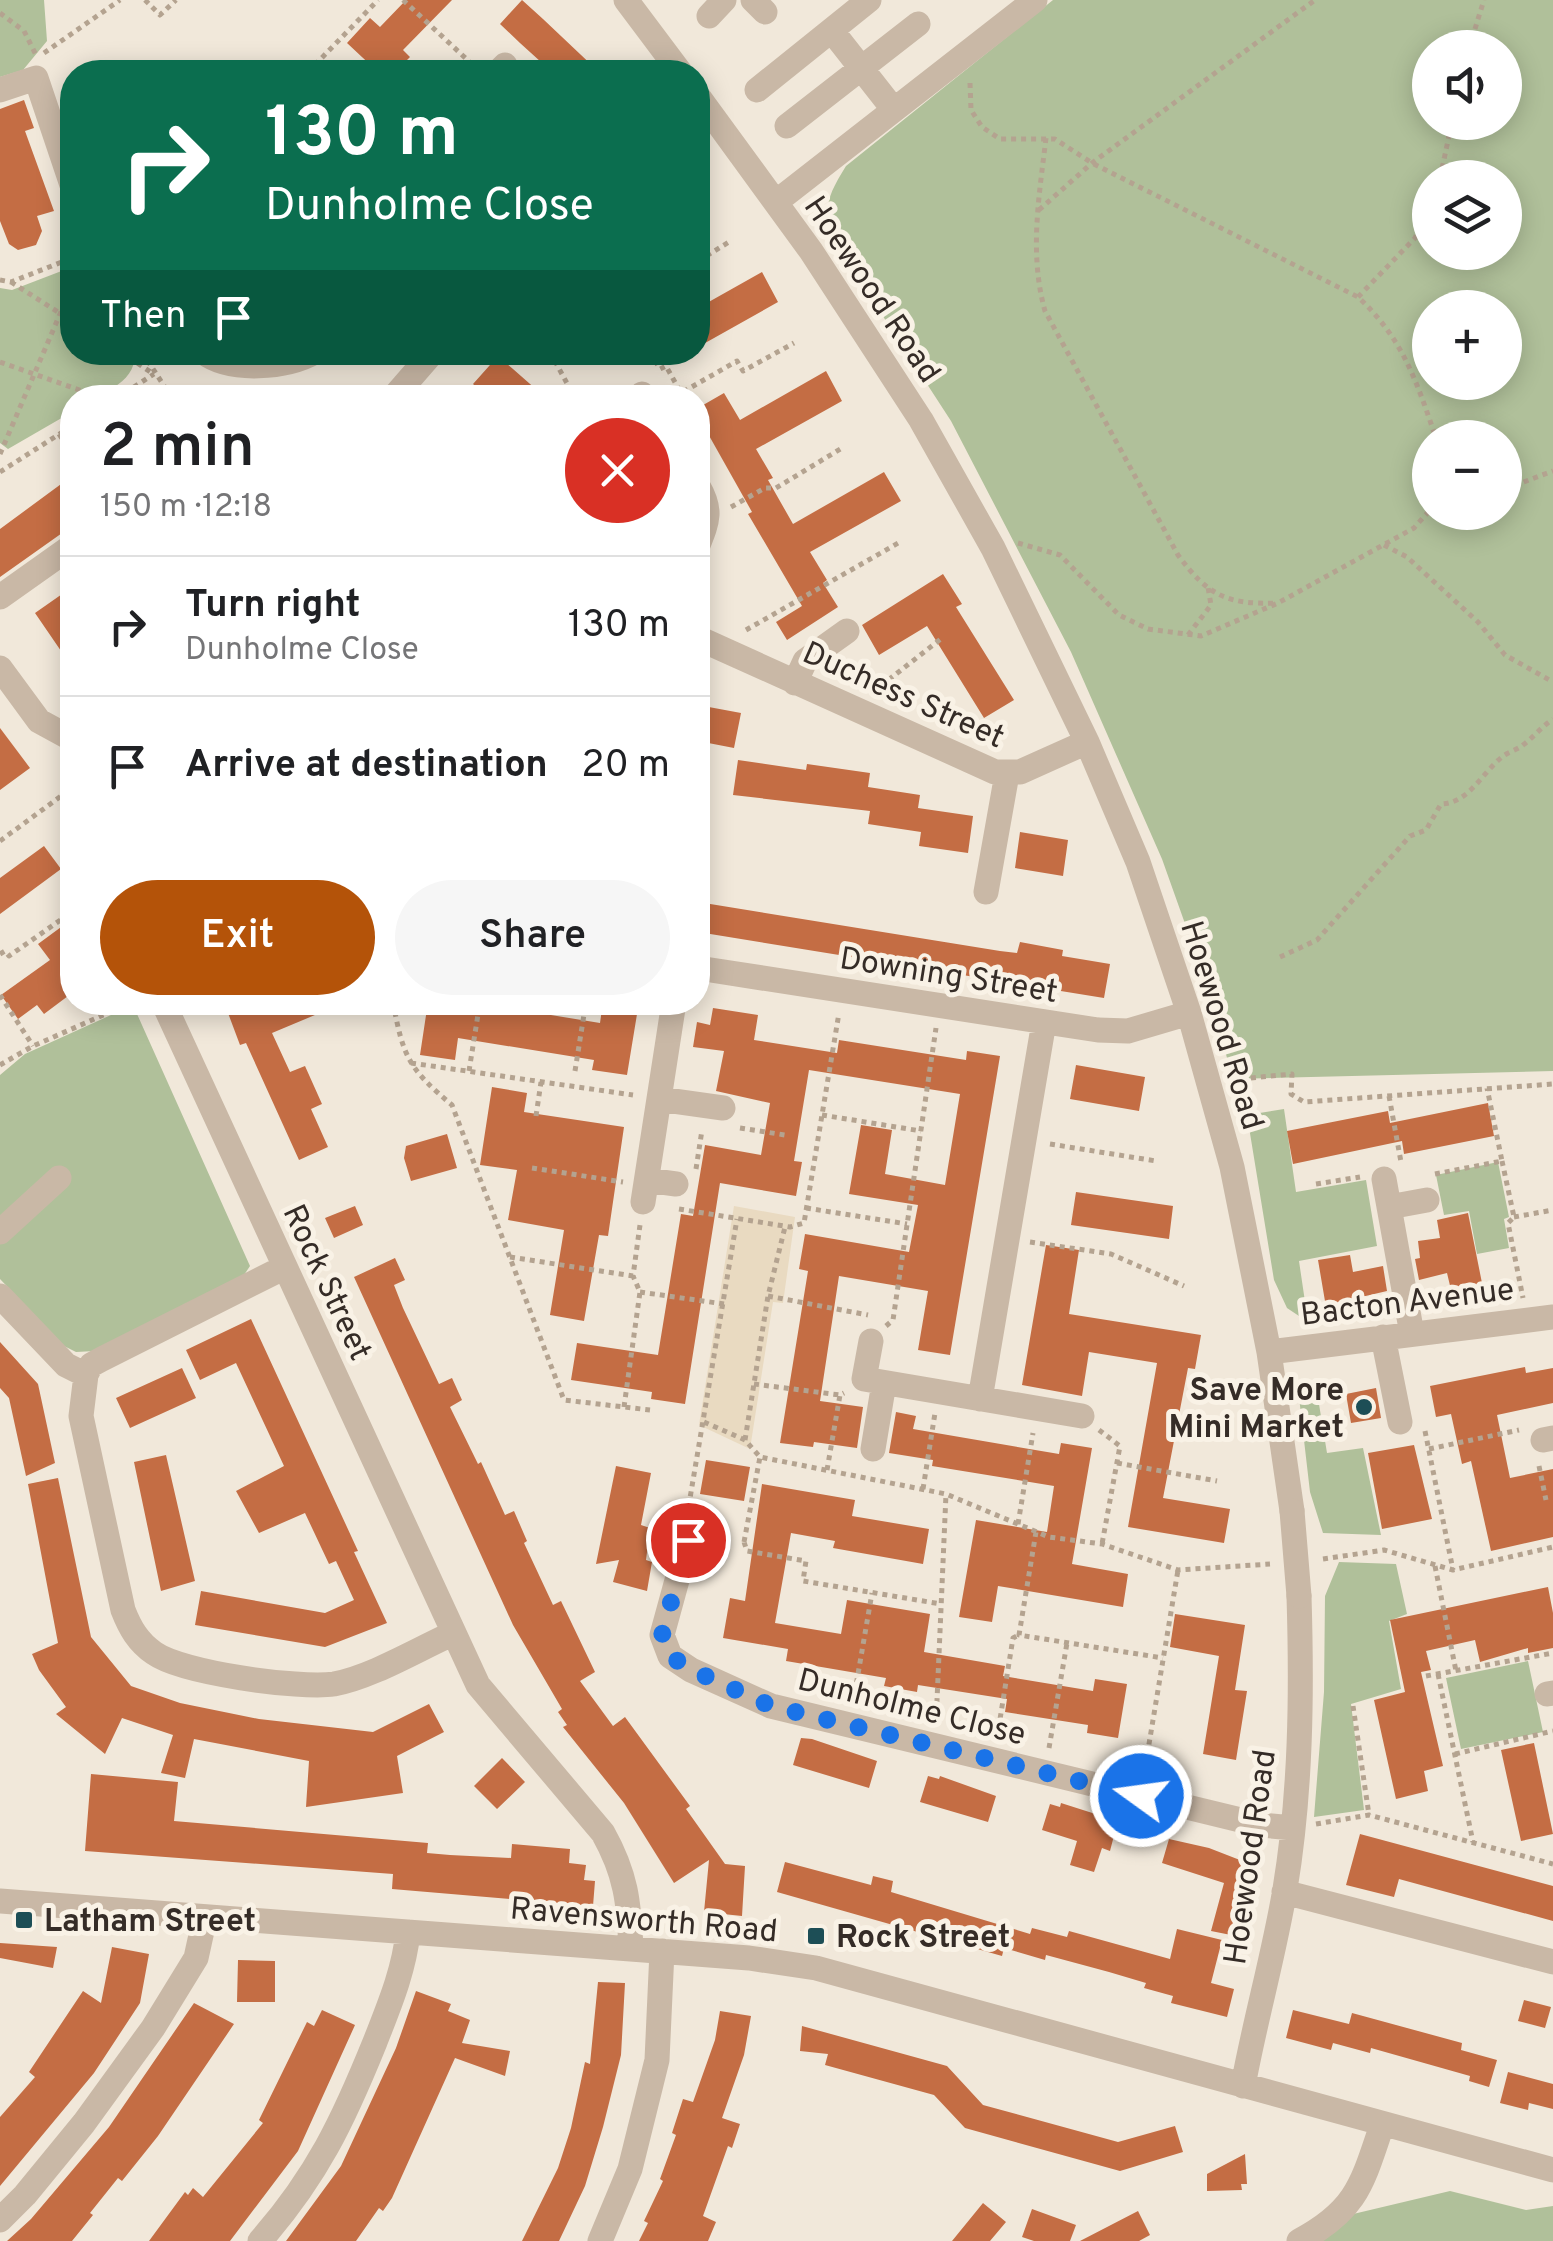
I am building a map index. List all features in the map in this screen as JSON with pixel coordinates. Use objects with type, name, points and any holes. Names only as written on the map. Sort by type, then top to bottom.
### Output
[{"type":"street","points":[[626,0],[669,60]]},
{"type":"street","points":[[757,90],[869,0]]},
{"type":"street","points":[[776,202],[1036,0]]},
{"type":"street","points":[[787,126],[918,24]]},
{"type":"street","points":[[832,31],[894,110]]},
{"type":"street","points":[[0,90],[36,67],[60,146]]},
{"type":"street","name":"Hoewood Road","points":[[710,112],[776,202],[921,420],[993,548],[1086,742],[1138,862],[1210,1083],[1232,1167],[1269,1352],[1292,1511],[1302,1673],[1293,1828],[1284,1892],[1244,2086]]},
{"type":"street","points":[[405,385],[421,365]]},
{"type":"street","points":[[0,598],[60,555]]},
{"type":"street","points":[[795,682],[805,660],[848,631]]},
{"type":"street","name":"Duchess Street","points":[[710,643],[975,765],[1008,774],[1086,742]]},
{"type":"street","points":[[5,684],[39,721],[60,732]]},
{"type":"street","points":[[986,892],[1008,774]]},
{"type":"street","name":"Downing Street","points":[[710,970],[1128,1032],[1188,1013]]},
{"type":"street","name":"Rock Street","points":[[169,1015],[478,1685],[609,1844],[626,1883],[631,1949]]},
{"type":"street","points":[[672,1015],[645,1189],[688,1184]]},
{"type":"street","points":[[980,1399],[1044,1022]]},
{"type":"street","points":[[659,1099],[721,1119]]},
{"type":"street","points":[[1393,1174],[1389,1207],[1412,1334]]},
{"type":"street","points":[[0,1232],[59,1178]]},
{"type":"street","points":[[1389,1207],[1423,1189]]},
{"type":"street","points":[[285,1267],[102,1359],[86,1375],[82,1416],[122,1610],[130,1629],[157,1656],[177,1664],[313,1686],[356,1677],[454,1633]]},
{"type":"street","points":[[0,1296],[66,1365],[86,1375]]},
{"type":"street","name":"Bacton Avenue","points":[[1269,1352],[1540,1318]]},
{"type":"street","points":[[1382,1337],[1411,1418]]},
{"type":"street","points":[[871,1341],[873,1448]]},
{"type":"street","points":[[874,1381],[1082,1416]]},
{"type":"street","points":[[688,1540],[716,1541]]},
{"type":"street","name":"Dunholme Close","points":[[688,1540],[662,1635],[670,1656],[692,1670],[771,1706],[1141,1796],[1293,1828]]},
{"type":"street","points":[[1284,1892],[1553,1962]]},
{"type":"street","name":"Ravensworth Road","points":[[0,1901],[749,1958],[843,1974],[1553,2170]]},
{"type":"street","points":[[0,2220],[84,2123],[153,2028],[196,1958],[205,1917]]},
{"type":"street","points":[[260,2241],[320,2164],[344,2118],[399,1982],[408,1932]]},
{"type":"street","points":[[600,2241],[630,2169],[649,2098],[657,2060],[662,1952]]},
{"type":"street","points":[[1299,2241],[1345,2211],[1367,2170],[1382,2125]]},
{"type":"path","points":[[0,13],[24,31],[36,67],[120,0]]},
{"type":"path","points":[[146,0],[160,15],[176,0]]},
{"type":"path","points":[[320,60],[378,0]]},
{"type":"path","points":[[402,0],[482,60]]},
{"type":"path","points":[[1038,212],[1092,163],[1315,0]]},
{"type":"path","points":[[1475,30],[1484,0]]},
{"type":"path","points":[[959,60],[972,75],[968,90],[971,110],[982,128],[1000,139],[1055,139],[1092,163],[1358,297],[1384,322],[1410,363],[1430,420]]},
{"type":"path","points":[[1046,138],[1035,256],[1045,312],[1178,554],[1208,588],[1242,604],[1278,603]]},
{"type":"path","points":[[1358,297],[1412,240]]},
{"type":"path","points":[[710,254],[729,242]]},
{"type":"path","points":[[11,282],[60,263]]},
{"type":"path","points":[[0,280],[11,282],[60,313],[0,454]]},
{"type":"path","points":[[697,385],[738,361],[743,371],[794,342]]},
{"type":"path","points":[[0,362],[67,385]]},
{"type":"path","points":[[140,365],[154,374]]},
{"type":"path","points":[[149,365],[162,385]]},
{"type":"path","points":[[657,365],[660,370],[666,366],[676,385]]},
{"type":"path","points":[[137,385],[154,374]]},
{"type":"path","points":[[1,468],[59,434]]},
{"type":"path","points":[[710,517],[765,488],[776,488],[842,448]]},
{"type":"path","points":[[1522,483],[1553,471]]},
{"type":"path","points":[[1010,541],[1060,555],[1119,615],[1148,630],[1201,636],[1278,603],[1412,529]]},
{"type":"path","points":[[710,640],[900,542]]},
{"type":"path","points":[[1384,544],[1407,556],[1478,622],[1505,655],[1553,682]]},
{"type":"path","points":[[1188,636],[1210,605],[1208,588]]},
{"type":"path","points":[[852,708],[942,638]]},
{"type":"path","points":[[1280,957],[1317,940],[1410,836],[1426,830],[1441,804],[1453,804],[1503,756],[1524,745],[1553,719]]},
{"type":"path","points":[[0,840],[60,797]]},
{"type":"path","points":[[0,954],[5,950],[9,956],[60,920]]},
{"type":"path","points":[[532,1168],[645,1189],[689,1211],[786,1226],[804,1223],[843,990]]},
{"type":"path","points":[[0,996],[33,1046]]},
{"type":"path","points":[[871,1341],[893,1320],[940,1006]]},
{"type":"path","points":[[0,1066],[33,1046],[103,1015]]},
{"type":"path","points":[[395,1015],[408,1062],[452,1106],[564,1400],[650,1410]]},
{"type":"path","points":[[470,1071],[478,1015]]},
{"type":"path","points":[[575,1071],[584,1015]]},
{"type":"path","points":[[408,1062],[659,1099]]},
{"type":"path","points":[[1210,1083],[1292,1074],[1290,1094],[1304,1102],[1553,1084]]},
{"type":"path","points":[[536,1116],[541,1082]]},
{"type":"path","points":[[1487,1088],[1514,1217]]},
{"type":"path","points":[[1388,1096],[1393,1174]]},
{"type":"path","points":[[822,1116],[921,1131]]},
{"type":"path","points":[[689,1211],[688,1184],[721,1119],[785,1135]]},
{"type":"path","points":[[1024,1139],[1156,1161]]},
{"type":"path","points":[[1423,1189],[1502,1161]]},
{"type":"path","points":[[624,1407],[640,1292],[632,1276],[645,1189]]},
{"type":"path","points":[[806,1208],[908,1224]]},
{"type":"path","points":[[1540,1318],[1508,1223],[1514,1217],[1553,1210]]},
{"type":"path","points":[[688,1540],[686,1516],[737,1219]]},
{"type":"path","points":[[745,1440],[768,1296],[786,1226]]},
{"type":"path","points":[[1008,1238],[1110,1254],[1184,1286]]},
{"type":"path","points":[[510,1257],[632,1276]]},
{"type":"path","points":[[640,1292],[724,1304]]},
{"type":"path","points":[[768,1296],[893,1320]]},
{"type":"path","points":[[754,1384],[840,1395],[874,1381]]},
{"type":"path","points":[[923,1490],[939,1392]]},
{"type":"path","points":[[827,1470],[840,1395]]},
{"type":"path","points":[[1018,1524],[1037,1408]]},
{"type":"path","points":[[1082,1416],[1084,1429],[1102,1431],[1120,1446],[1102,1544]]},
{"type":"path","points":[[1411,1418],[1429,1449],[1453,1570]]},
{"type":"path","points":[[704,1422],[745,1440],[760,1457],[946,1494],[1049,1537],[1102,1544],[1178,1570],[1270,1564]]},
{"type":"path","points":[[1429,1449],[1542,1435]]},
{"type":"path","points":[[760,1457],[744,1542],[747,1551],[806,1561],[803,1581],[941,1604]]},
{"type":"path","points":[[1116,1463],[1217,1481]]},
{"type":"path","points":[[936,1746],[946,1494]]},
{"type":"path","points":[[1019,1635],[1036,1532]]},
{"type":"path","points":[[716,1541],[744,1542]]},
{"type":"path","points":[[1322,1559],[1384,1550],[1453,1570],[1553,1547]]},
{"type":"path","points":[[1435,1565],[1456,1671]]},
{"type":"path","points":[[1141,1796],[1178,1570]]},
{"type":"path","points":[[849,1725],[872,1593]]},
{"type":"path","points":[[994,1760],[1014,1638],[1019,1635],[1163,1658]]},
{"type":"path","points":[[1039,1770],[1048,1749],[1067,1643]]},
{"type":"path","points":[[1426,1676],[1553,1652]]},
{"type":"path","points":[[1438,1674],[1473,1842]]},
{"type":"path","points":[[1353,1706],[1369,1815]]},
{"type":"path","points":[[1455,1754],[1553,1731]]},
{"type":"path","points":[[1293,1828],[1369,1815],[1553,1864]]},
{"type":"green space","points":[[0,0],[44,0],[47,41],[23,70],[0,77]]},
{"type":"green space","points":[[1053,0],[1553,0],[1553,1071],[1233,1079],[1204,977],[1162,859],[1071,652],[951,421],[838,247],[828,214],[834,188],[846,166]]},
{"type":"green space","points":[[60,272],[60,365],[133,365],[117,385],[60,385],[60,419],[8,449],[0,443],[0,288],[12,290]]},
{"type":"green space","points":[[111,1015],[137,1015],[250,1266],[244,1275],[95,1351],[76,1352],[64,1346],[0,1279],[0,1244],[9,1234],[0,1226],[0,1075],[25,1054]]},
{"type":"green space","points":[[1284,1109],[1296,1192],[1366,1180],[1377,1246],[1299,1261],[1308,1322],[1287,1308],[1274,1280],[1247,1115]]},
{"type":"green space","points":[[1498,1162],[1509,1217],[1504,1219],[1509,1248],[1477,1254],[1469,1211],[1444,1215],[1436,1175]]},
{"type":"green space","points":[[1317,1392],[1327,1453],[1363,1448],[1381,1535],[1323,1533],[1310,1492],[1299,1397]]},
{"type":"green space","points":[[1339,1562],[1396,1564],[1407,1614],[1389,1621],[1401,1689],[1351,1704],[1364,1810],[1314,1817],[1324,1692],[1325,1596]]},
{"type":"green space","points":[[1528,1661],[1543,1732],[1461,1749],[1446,1678]]},
{"type":"green space","points":[[1450,2191],[1526,2210],[1553,2206],[1553,2241],[1315,2241],[1349,2215]]},
{"type":"shaded area","points":[[734,1206],[795,1217],[783,1303],[773,1302],[750,1449],[699,1425]]},
{"type":"building","points":[[406,0],[452,0],[403,50],[410,57],[407,60],[365,60],[347,43],[370,18],[380,27]]},
{"type":"building","points":[[522,0],[586,60],[539,60],[500,24]]},
{"type":"building","points":[[24,100],[34,128],[25,131],[54,211],[37,216],[42,231],[36,245],[18,250],[9,244],[0,221],[0,109]]},
{"type":"building","points":[[762,272],[778,302],[710,340],[710,301]]},
{"type":"building","points":[[490,365],[508,365],[531,385],[474,385]]},
{"type":"building","points":[[826,371],[842,401],[756,449],[793,524],[884,472],[901,501],[810,552],[838,607],[787,640],[776,622],[802,606],[748,514],[752,512],[710,437],[710,401],[724,393],[740,420]]},
{"type":"building","points":[[60,485],[60,534],[0,577],[0,529]]},
{"type":"building","points":[[943,574],[962,604],[956,607],[1014,700],[984,718],[927,626],[879,655],[862,625]]},
{"type":"building","points":[[60,596],[60,649],[35,613]]},
{"type":"building","points":[[710,707],[741,713],[734,748],[710,743]]},
{"type":"building","points":[[0,728],[30,768],[0,790]]},
{"type":"building","points":[[738,760],[806,770],[807,764],[870,773],[868,787],[920,795],[918,808],[973,816],[968,853],[919,846],[921,832],[868,824],[870,811],[733,795]]},
{"type":"building","points":[[1020,832],[1068,840],[1063,876],[1015,868]]},
{"type":"building","points":[[44,846],[60,868],[0,914],[0,878]]},
{"type":"building","points":[[710,904],[1000,951],[1017,953],[1020,942],[1063,950],[1062,956],[1110,964],[1104,998],[710,934]]},
{"type":"building","points":[[60,928],[60,1002],[44,1014],[37,1005],[18,1019],[1,995],[50,960],[38,944]]},
{"type":"building","points":[[713,1008],[758,1015],[754,1040],[837,1053],[839,1040],[966,1060],[967,1051],[1000,1056],[950,1355],[918,1350],[928,1291],[839,1276],[820,1401],[863,1407],[857,1448],[814,1442],[813,1447],[780,1443],[808,1271],[799,1269],[805,1234],[909,1252],[918,1205],[849,1194],[861,1125],[892,1130],[885,1174],[945,1185],[960,1094],[809,1070],[794,1161],[802,1162],[796,1196],[720,1183],[685,1404],[651,1399],[652,1392],[571,1380],[577,1343],[658,1355],[681,1214],[693,1216],[705,1145],[761,1155],[770,1103],[716,1091],[724,1051],[693,1047],[697,1022],[710,1025]]},
{"type":"building","points":[[229,1015],[315,1015],[272,1033],[290,1072],[305,1066],[322,1104],[311,1109],[328,1147],[299,1160],[246,1043],[240,1045]]},
{"type":"building","points":[[426,1015],[551,1015],[600,1023],[601,1015],[637,1015],[627,1075],[592,1070],[594,1060],[458,1038],[455,1060],[420,1055]]},
{"type":"building","points":[[1076,1065],[1145,1077],[1139,1111],[1070,1099]]},
{"type":"building","points":[[492,1087],[527,1093],[524,1112],[624,1127],[608,1236],[599,1235],[584,1321],[550,1315],[564,1230],[508,1220],[517,1170],[480,1165]]},
{"type":"building","points":[[1488,1103],[1494,1136],[1404,1154],[1402,1141],[1293,1164],[1287,1131],[1388,1111],[1390,1123]]},
{"type":"building","points":[[447,1134],[457,1168],[411,1181],[404,1158],[406,1146]]},
{"type":"building","points":[[1076,1192],[1173,1206],[1169,1239],[1071,1225]]},
{"type":"building","points":[[355,1206],[363,1225],[334,1238],[325,1218]]},
{"type":"building","points":[[1468,1213],[1483,1288],[1452,1294],[1447,1273],[1419,1280],[1415,1259],[1420,1258],[1418,1241],[1440,1238],[1437,1220]]},
{"type":"building","points":[[1046,1245],[1079,1250],[1069,1314],[1201,1335],[1195,1369],[1188,1368],[1163,1498],[1230,1509],[1224,1543],[1128,1527],[1157,1363],[1089,1352],[1082,1396],[1022,1385]]},
{"type":"building","points":[[1350,1255],[1353,1272],[1383,1266],[1387,1291],[1357,1298],[1360,1318],[1337,1322],[1335,1306],[1326,1307],[1318,1260]]},
{"type":"building","points":[[395,1258],[405,1280],[394,1285],[403,1308],[439,1384],[452,1378],[462,1400],[450,1407],[505,1515],[514,1511],[527,1541],[524,1543],[553,1605],[561,1601],[595,1672],[580,1681],[613,1726],[625,1717],[690,1806],[686,1809],[725,1864],[745,1866],[742,1916],[704,1912],[709,1860],[674,1883],[624,1803],[563,1727],[567,1725],[558,1712],[562,1709],[513,1625],[354,1277]]},
{"type":"building","points":[[251,1319],[387,1623],[325,1647],[195,1625],[201,1591],[325,1613],[354,1600],[336,1561],[329,1564],[305,1513],[259,1533],[236,1491],[284,1466],[236,1363],[200,1380],[186,1350]]},
{"type":"building","points":[[0,1342],[38,1384],[55,1463],[26,1476],[9,1398],[0,1388]]},
{"type":"building","points":[[1525,1367],[1526,1373],[1553,1368],[1553,1403],[1497,1415],[1510,1478],[1553,1469],[1553,1537],[1491,1551],[1471,1461],[1462,1464],[1451,1414],[1436,1417],[1430,1386]]},
{"type":"building","points":[[182,1368],[196,1398],[130,1428],[116,1398]]},
{"type":"building","name":"Save More Mini Market","points":[[1376,1388],[1381,1418],[1351,1423],[1346,1394]]},
{"type":"building","points":[[896,1412],[916,1416],[913,1429],[1059,1454],[1061,1443],[1092,1448],[1072,1564],[1128,1574],[1123,1607],[998,1586],[992,1622],[959,1617],[976,1520],[1047,1532],[1054,1486],[932,1466],[933,1460],[889,1453]]},
{"type":"building","points":[[1414,1445],[1432,1519],[1382,1529],[1368,1453]]},
{"type":"building","points":[[166,1455],[195,1581],[161,1591],[134,1462]]},
{"type":"building","points":[[706,1460],[750,1467],[744,1501],[700,1494]]},
{"type":"building","points":[[616,1466],[651,1473],[641,1525],[650,1528],[646,1560],[652,1562],[647,1591],[613,1582],[619,1560],[596,1564]]},
{"type":"building","points":[[58,1478],[91,1637],[131,1686],[180,1703],[259,1719],[373,1732],[429,1704],[444,1732],[397,1756],[403,1793],[306,1807],[309,1761],[194,1739],[185,1778],[161,1773],[173,1735],[122,1718],[105,1754],[56,1714],[66,1707],[32,1654],[58,1643],[28,1484]]},
{"type":"building","points":[[762,1484],[855,1500],[852,1516],[929,1529],[923,1564],[833,1548],[835,1541],[791,1533],[775,1623],[841,1634],[847,1600],[930,1614],[924,1652],[1005,1666],[1003,1676],[1093,1691],[1095,1679],[1127,1684],[1118,1738],[1087,1733],[1088,1725],[1005,1712],[1007,1699],[918,1685],[917,1692],[884,1686],[886,1678],[786,1661],[788,1649],[723,1638],[730,1598],[745,1601]]},
{"type":"building","points":[[1548,1587],[1553,1648],[1528,1653],[1528,1648],[1480,1662],[1475,1640],[1426,1651],[1431,1670],[1421,1672],[1443,1766],[1424,1771],[1428,1791],[1396,1799],[1374,1700],[1405,1692],[1390,1620]]},
{"type":"building","points":[[1175,1614],[1245,1625],[1235,1690],[1247,1691],[1236,1760],[1203,1754],[1219,1656],[1170,1647]]},
{"type":"building","points":[[801,1738],[877,1761],[869,1788],[793,1765]]},
{"type":"building","points":[[1534,1743],[1553,1834],[1521,1841],[1501,1750]]},
{"type":"building","points":[[502,1758],[525,1782],[497,1809],[474,1786]]},
{"type":"building","points":[[91,1774],[178,1782],[174,1821],[428,1843],[427,1853],[450,1855],[511,1858],[512,1844],[570,1849],[569,1863],[586,1865],[584,1880],[595,1881],[593,1906],[392,1889],[393,1874],[85,1851]]},
{"type":"building","points":[[928,1776],[940,1776],[996,1796],[988,1822],[920,1802]]},
{"type":"building","points":[[1061,1803],[1117,1824],[1110,1851],[1102,1848],[1094,1872],[1070,1865],[1077,1841],[1042,1830],[1050,1804],[1060,1807]]},
{"type":"building","points":[[1360,1834],[1553,1886],[1553,1921],[1399,1879],[1394,1897],[1346,1885]]},
{"type":"building","points":[[1169,1839],[1245,1862],[1242,1872],[1252,1875],[1236,1936],[1211,1931],[1224,1883],[1162,1863]]},
{"type":"building","points":[[785,1862],[871,1885],[873,1876],[893,1881],[891,1892],[1030,1934],[1032,1928],[1067,1937],[1069,1931],[1170,1959],[1177,1929],[1222,1940],[1211,1983],[1234,1989],[1227,2017],[1171,2003],[1173,1996],[1109,1972],[1004,1948],[1002,1956],[777,1892]]},
{"type":"building","points":[[0,1943],[57,1947],[53,1968],[0,1958]]},
{"type":"building","points":[[112,1947],[149,1954],[140,2003],[94,2073],[0,2186],[0,2117],[35,2077],[29,2072],[83,1991],[101,2003]]},
{"type":"building","points":[[238,1960],[275,1961],[275,2002],[237,2002]]},
{"type":"building","points":[[598,1982],[625,1983],[621,2055],[603,2127],[585,2186],[559,2241],[522,2241],[558,2168],[585,2062],[590,2064]]},
{"type":"building","points":[[416,1991],[451,2004],[448,2011],[470,2020],[462,2043],[510,2051],[505,2076],[455,2058],[392,2198],[383,2211],[379,2208],[356,2241],[286,2241],[341,2166],[396,2048]]},
{"type":"building","points":[[1524,2000],[1551,2007],[1545,2028],[1518,2021]]},
{"type":"building","points":[[194,2003],[234,2024],[158,2136],[122,2181],[118,2178],[72,2241],[7,2241],[31,2219],[109,2127]]},
{"type":"building","points":[[322,2010],[355,2025],[298,2151],[230,2241],[149,2241],[185,2192],[188,2195],[193,2188],[203,2197],[263,2123],[259,2120],[307,2022],[314,2026]]},
{"type":"building","points":[[1293,2010],[1349,2024],[1352,2013],[1462,2043],[1461,2050],[1497,2060],[1489,2087],[1469,2081],[1470,2076],[1371,2048],[1370,2053],[1333,2043],[1331,2050],[1286,2038]]},
{"type":"building","points":[[720,2011],[751,2016],[744,2055],[722,2118],[740,2124],[703,2216],[716,2222],[708,2241],[639,2241],[663,2181],[660,2179],[676,2135],[672,2133],[683,2099],[693,2102],[715,2040]]},
{"type":"building","points":[[802,2026],[947,2066],[983,2105],[1118,2142],[1175,2126],[1183,2152],[1120,2171],[965,2128],[934,2095],[825,2065],[828,2054],[800,2051]]},
{"type":"building","points":[[1508,2072],[1553,2084],[1553,2109],[1529,2103],[1528,2110],[1500,2103]]},
{"type":"building","points":[[1245,2154],[1247,2184],[1241,2184],[1242,2190],[1207,2191],[1207,2174]]},
{"type":"building","points":[[983,2203],[1006,2222],[990,2241],[952,2241]]},
{"type":"building","points":[[1032,2209],[1076,2225],[1070,2241],[1022,2237]]},
{"type":"building","points":[[1138,2211],[1150,2235],[1139,2241],[1080,2241]]},
{"type":"place","name":"Save More Mini Market","points":[[1364,1407]]},
{"type":"place","name":"Latham Street","points":[[24,1920]]},
{"type":"place","name":"Rock Street","points":[[816,1936]]},
{"type":"route","points":[[688,1540],[662,1635],[670,1656],[692,1670],[771,1706],[1141,1796]]}]
